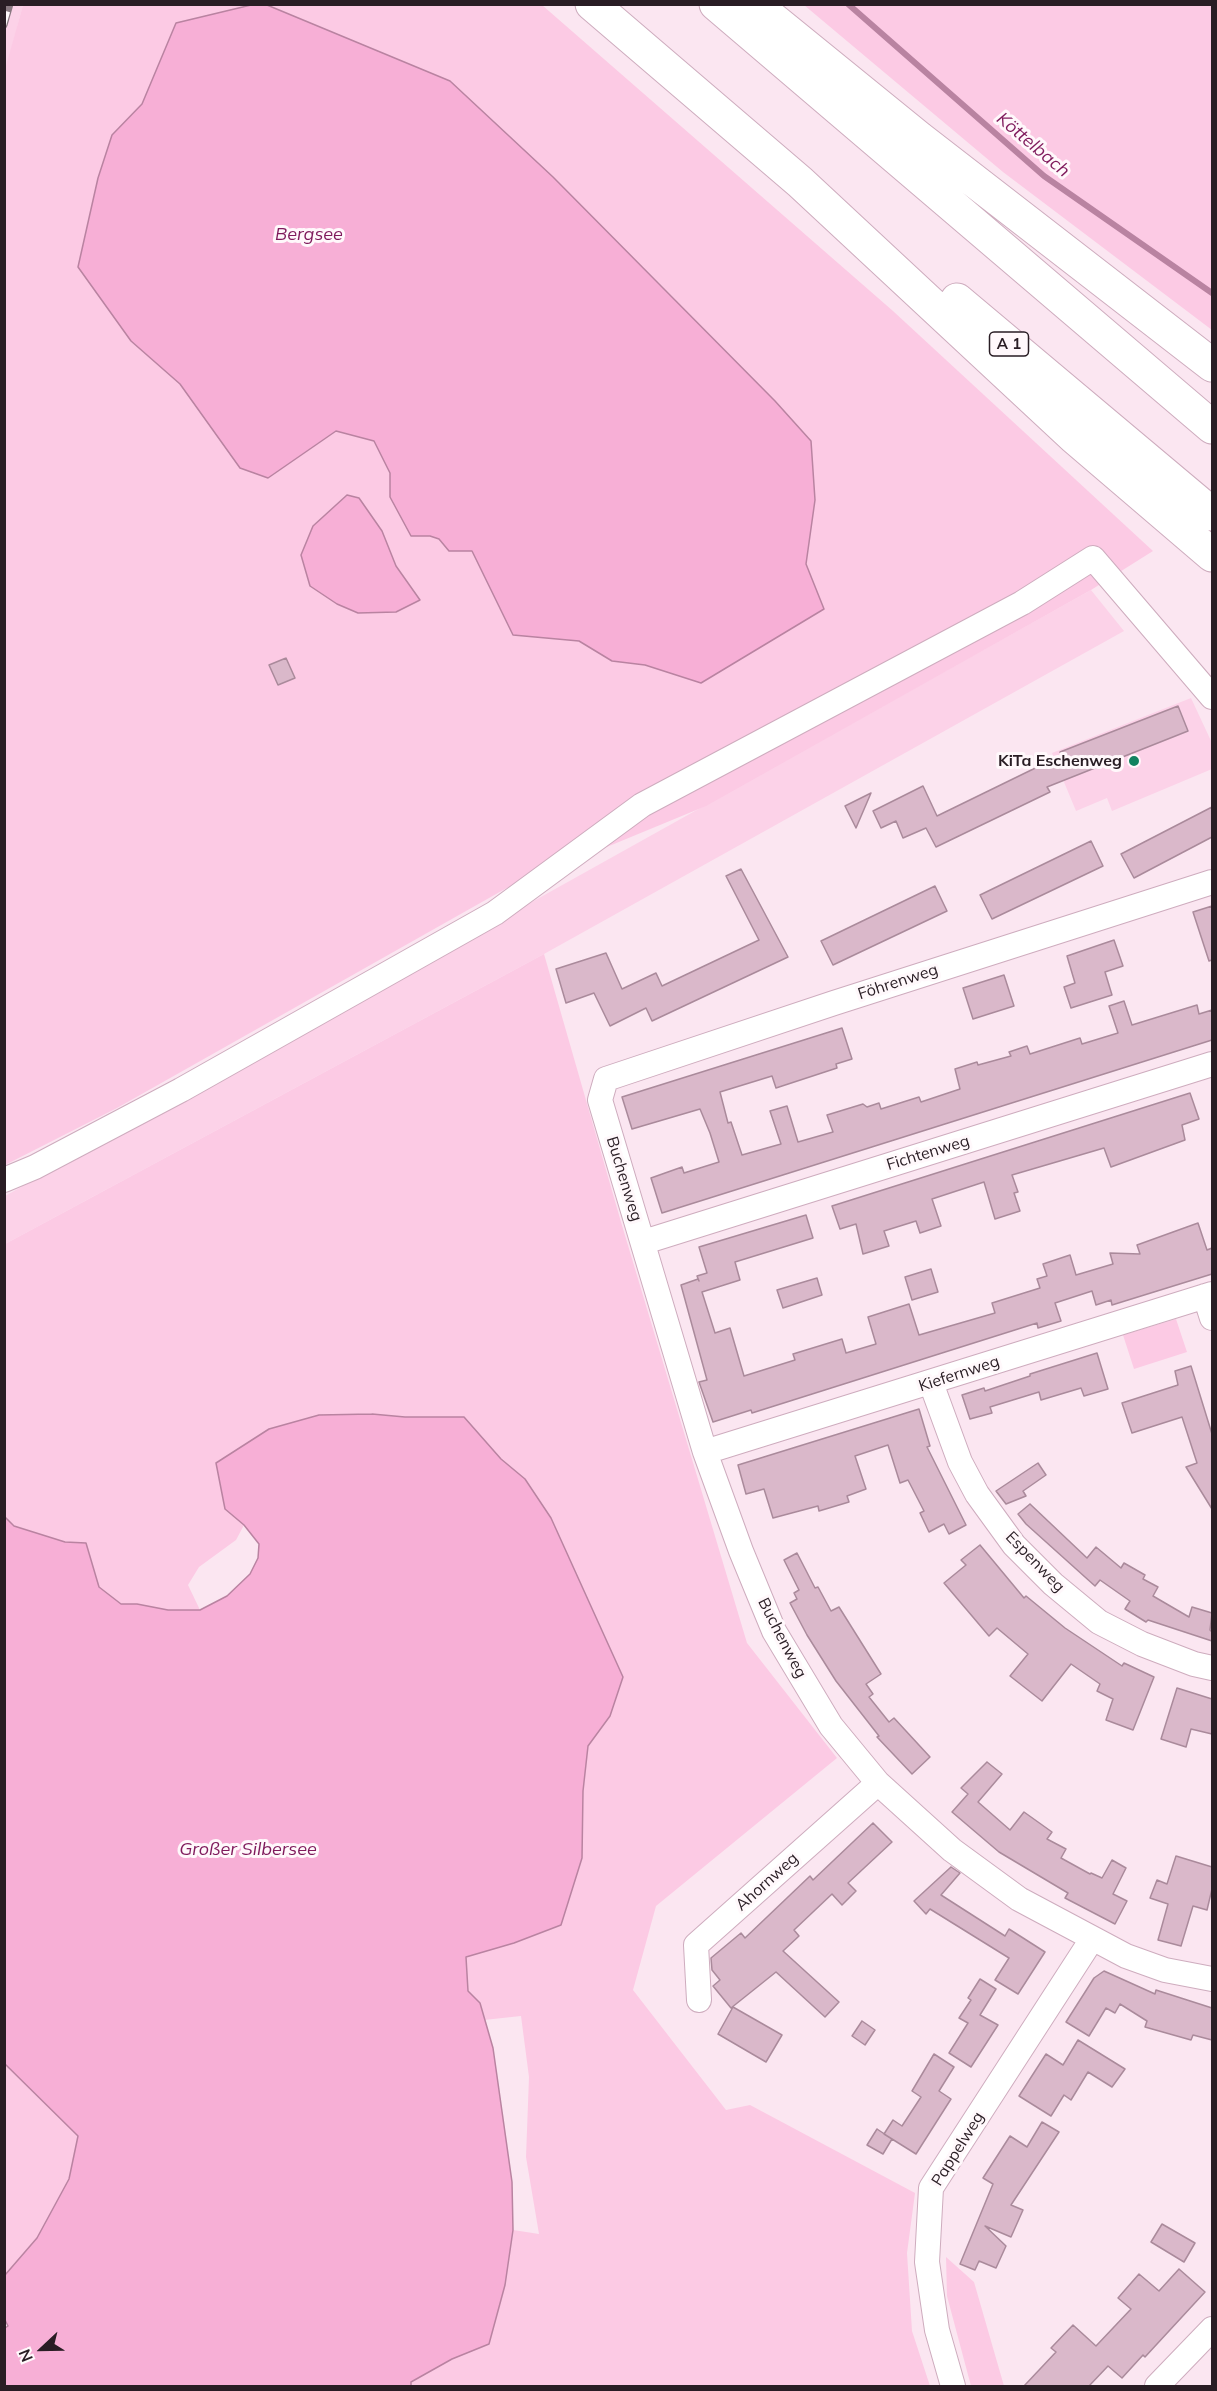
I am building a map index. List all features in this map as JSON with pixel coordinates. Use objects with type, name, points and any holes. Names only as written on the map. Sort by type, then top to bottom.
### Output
[{"type":"highway","name":"A 1","points":[[592,4],[800,182],[895,247],[1212,514]]},
{"type":"highway","points":[[716,4],[1212,427]]},
{"type":"highway","points":[[754,4],[927,144],[1212,365]]},
{"type":"highway","points":[[800,182],[1074,437],[1212,555]]},
{"type":"street","points":[[4,1180],[35,1167],[181,1090],[484,918],[642,805],[1022,603],[1093,558],[1212,697]]},
{"type":"street","name":"Föhrenweg","points":[[600,1101],[606,1079],[1212,882]]},
{"type":"street","name":"Fichtenweg","points":[[644,1242],[1212,1064]]},
{"type":"street","name":"Buchenweg","points":[[600,1101],[705,1452],[741,1551],[774,1631],[831,1726],[878,1783],[952,1850],[1009,1892],[1126,1956],[1165,1970],[1212,1979]]},
{"type":"street","name":"Kiefernweg","points":[[705,1452],[1210,1302]]},
{"type":"street","name":"Espenweg","points":[[931,1383],[960,1462],[977,1494],[1014,1545],[1053,1584],[1099,1622],[1142,1644],[1194,1664],[1212,1668]]},
{"type":"street","name":"Ahornweg","points":[[699,2000],[696,1945],[878,1783]]},
{"type":"street","name":"Pappelweg","points":[[953,2386],[937,2330],[927,2262],[932,2188],[1092,1939]]},
{"type":"street","points":[[1157,2386],[1212,2329]]},
{"type":"shaded area","points":[[4,5],[23,5],[5,73]]},
{"type":"shaded area","points":[[23,5],[251,5],[176,23],[142,104],[112,135],[131,341],[180,384],[268,478],[336,431],[374,441],[390,473],[390,497],[430,536],[439,539],[450,551],[472,551],[513,635],[580,641],[612,661],[645,665],[701,683],[824,609],[806,564],[815,500],[811,441],[661,285],[450,81],[267,5],[542,5],[893,311],[1153,551],[1091,590],[706,806],[505,889],[117,1108],[5,1165],[4,73]],"holes":[[[347,495],[359,498],[382,531],[396,566],[420,601],[310,586],[301,555],[313,526]]]},
{"type":"shaded area","points":[[804,5],[1212,5],[1212,330],[1003,172]]},
{"type":"shaded area","points":[[1091,590],[1124,631],[544,954],[5,1244],[5,1196]]},
{"type":"shaded area","name":"KiTa Eschenweg","points":[[1191,698],[1212,743],[1212,769],[1112,811],[1107,798],[1076,811],[1052,753]]},
{"type":"shaded area","points":[[544,954],[621,1222],[747,1643],[837,1758],[656,1906],[633,1990],[726,2110],[750,2105],[915,2193],[907,2253],[912,2331],[930,2386],[411,2386],[411,2382],[452,2359],[489,2344],[505,2285],[513,2230],[539,2234],[526,2157],[529,2077],[521,2016],[484,2020],[480,2004],[468,1991],[466,1957],[514,1943],[583,1791],[588,1746],[610,1716],[623,1677],[587,1598],[525,1479],[501,1459],[405,1417],[372,1414],[319,1415],[225,1509],[244,1525],[236,1540],[199,1567],[188,1585],[200,1610],[168,1610],[137,1604],[121,1604],[99,1587],[86,1543],[65,1542],[14,1526],[5,1517],[5,1244]]},
{"type":"shaded area","points":[[1176,1319],[1187,1352],[1134,1369],[1123,1335]]},
{"type":"shaded area","points":[[5,2064],[78,2136],[69,2179],[37,2238],[5,2275]]},
{"type":"shaded area","points":[[946,2257],[974,2282],[1004,2386],[971,2386],[947,2296]]},
{"type":"water","name":"Bergsee","points":[[251,5],[267,5],[450,81],[553,177],[775,401],[811,441],[815,500],[806,564],[824,609],[701,683],[645,665],[612,661],[579,641],[513,635],[472,551],[449,551],[439,539],[430,536],[411,536],[390,497],[390,473],[374,441],[336,431],[268,478],[240,468],[180,384],[131,341],[78,267],[98,178],[112,135],[142,104],[176,23]]},
{"type":"water","points":[[347,495],[359,498],[382,531],[396,566],[420,600],[396,612],[358,613],[337,604],[310,586],[301,555],[313,526]]},
{"type":"water","name":"Großer Silbersee","points":[[372,1414],[405,1417],[464,1417],[501,1459],[525,1479],[551,1518],[623,1677],[610,1716],[588,1746],[583,1791],[582,1858],[561,1925],[514,1943],[466,1957],[468,1991],[480,2003],[493,2048],[512,2182],[513,2230],[505,2285],[489,2344],[452,2359],[411,2382],[411,2386],[5,2386],[5,2328],[8,2326],[5,2320],[5,2275],[37,2238],[69,2179],[78,2136],[5,2064],[5,1517],[14,1526],[65,1542],[86,1543],[99,1587],[121,1604],[137,1604],[168,1610],[200,1610],[227,1596],[250,1574],[258,1558],[259,1544],[244,1525],[225,1509],[216,1463],[269,1429],[319,1415]]},
{"type":"building","points":[[286,658],[295,678],[278,685],[269,665]]},
{"type":"building","points":[[1178,706],[1188,731],[1047,787],[1050,792],[936,847],[926,828],[903,838],[896,821],[881,828],[873,811],[923,786],[937,816],[1062,755],[1060,752]]},
{"type":"building","points":[[871,793],[856,828],[845,806]]},
{"type":"building","points":[[1212,807],[1212,837],[1134,878],[1121,854]]},
{"type":"building","points":[[1091,841],[1103,866],[992,919],[980,895]]},
{"type":"building","points":[[741,869],[788,957],[652,1021],[646,1008],[610,1026],[594,993],[566,1003],[556,969],[606,953],[622,989],[656,973],[662,986],[759,940],[726,876]]},
{"type":"building","points":[[935,886],[947,911],[833,965],[821,941]]},
{"type":"building","points":[[1212,906],[1212,960],[1209,961],[1193,912]]},
{"type":"building","points":[[1114,940],[1123,966],[1105,972],[1112,995],[1071,1008],[1064,987],[1075,983],[1067,956]]},
{"type":"building","points":[[1004,975],[1014,1006],[973,1019],[963,988]]},
{"type":"building","points":[[1124,1001],[1132,1025],[1197,1005],[1199,1014],[1212,1010],[1212,1040],[662,1213],[651,1178],[682,1167],[684,1173],[719,1162],[710,1133],[700,1109],[632,1129],[622,1097],[842,1028],[852,1059],[836,1064],[837,1068],[776,1088],[772,1076],[720,1092],[728,1123],[731,1122],[742,1155],[781,1144],[770,1111],[787,1106],[798,1142],[833,1132],[827,1115],[863,1104],[867,1107],[879,1103],[881,1109],[919,1097],[921,1102],[960,1089],[955,1069],[977,1062],[978,1065],[1011,1056],[1009,1052],[1027,1046],[1030,1054],[1080,1038],[1082,1044],[1118,1033],[1109,1006]]},
{"type":"building","points":[[1190,1093],[1199,1119],[1182,1125],[1185,1140],[1111,1167],[1104,1148],[1012,1175],[1018,1192],[1014,1193],[1020,1211],[995,1219],[984,1182],[932,1199],[941,1226],[920,1233],[916,1221],[884,1231],[889,1246],[863,1254],[856,1224],[840,1229],[832,1206]]},
{"type":"building","points":[[806,1215],[813,1238],[735,1262],[740,1280],[702,1292],[715,1333],[730,1328],[744,1376],[795,1360],[793,1354],[842,1339],[846,1353],[876,1344],[868,1317],[909,1304],[919,1335],[995,1313],[992,1303],[1040,1288],[1037,1279],[1047,1276],[1043,1264],[1070,1255],[1076,1275],[1113,1264],[1110,1253],[1140,1254],[1137,1245],[1198,1223],[1207,1250],[1212,1248],[1212,1274],[1112,1305],[1111,1300],[1096,1305],[1092,1291],[1055,1303],[1061,1321],[1038,1328],[1037,1323],[752,1413],[751,1410],[713,1422],[699,1382],[707,1380],[681,1285],[698,1279],[699,1281],[697,1276],[707,1273],[699,1247]]},
{"type":"building","points":[[931,1269],[938,1292],[912,1300],[905,1277]]},
{"type":"building","points":[[817,1278],[822,1295],[783,1308],[777,1290]]},
{"type":"building","points":[[1097,1353],[1108,1389],[1084,1396],[1081,1388],[1041,1400],[1039,1392],[990,1407],[992,1413],[970,1419],[962,1395],[984,1388],[985,1391]]},
{"type":"building","points":[[1191,1366],[1212,1434],[1212,1509],[1186,1467],[1197,1463],[1182,1417],[1132,1433],[1122,1403],[1178,1385],[1175,1371]]},
{"type":"building","points":[[919,1409],[930,1446],[927,1447],[966,1525],[949,1534],[944,1524],[929,1532],[920,1513],[924,1511],[908,1480],[900,1483],[888,1445],[855,1456],[866,1489],[847,1496],[849,1502],[819,1511],[818,1506],[773,1518],[764,1489],[746,1494],[738,1465]]},
{"type":"building","points":[[1038,1463],[1046,1475],[1023,1491],[1026,1496],[1006,1504],[996,1491]]},
{"type":"building","points":[[1030,1504],[1087,1558],[1096,1547],[1121,1568],[1124,1563],[1145,1575],[1143,1579],[1158,1587],[1153,1596],[1189,1617],[1192,1607],[1212,1613],[1210,1630],[1212,1641],[1148,1620],[1146,1622],[1125,1609],[1130,1601],[1100,1580],[1095,1586],[1026,1524],[1018,1514]]},
{"type":"building","points":[[980,1545],[1024,1598],[1026,1596],[1065,1628],[1122,1666],[1124,1663],[1154,1677],[1133,1730],[1106,1720],[1113,1699],[1097,1691],[1100,1684],[1071,1664],[1042,1701],[1010,1676],[1028,1654],[997,1628],[989,1636],[944,1583],[966,1565],[961,1560]]},
{"type":"building","points":[[797,1553],[815,1588],[818,1587],[831,1611],[839,1607],[881,1674],[866,1684],[873,1694],[869,1697],[889,1722],[894,1718],[930,1757],[912,1774],[877,1737],[879,1736],[836,1681],[790,1603],[797,1599],[794,1593],[799,1590],[784,1560]]},
{"type":"building","points":[[1177,1688],[1212,1699],[1212,1734],[1191,1729],[1186,1747],[1161,1739]]},
{"type":"building","points":[[987,1762],[1002,1774],[978,1802],[1010,1830],[1024,1812],[1052,1832],[1047,1839],[1066,1849],[1061,1858],[1090,1874],[1102,1878],[1112,1860],[1126,1868],[1113,1894],[1127,1901],[1115,1924],[1065,1898],[1068,1893],[999,1852],[952,1812],[968,1794],[961,1788]]},
{"type":"building","points":[[873,1823],[892,1842],[848,1883],[856,1891],[842,1905],[832,1894],[794,1930],[799,1936],[783,1951],[839,2002],[825,2017],[776,1972],[731,2008],[713,1986],[720,1980],[712,1970],[711,1958],[741,1933],[745,1938],[810,1876],[813,1880]]},
{"type":"building","points":[[1176,1856],[1212,1867],[1212,1889],[1207,1910],[1193,1906],[1181,1946],[1158,1940],[1168,1904],[1150,1898],[1157,1880],[1167,1884]]},
{"type":"building","points":[[951,1867],[960,1873],[941,1895],[1005,1936],[1009,1929],[1045,1952],[1018,1994],[995,1980],[1009,1958],[930,1909],[926,1914],[914,1901]]},
{"type":"building","points":[[1104,1971],[1155,1994],[1156,1990],[1212,2008],[1212,2040],[1193,2035],[1191,2040],[1145,2027],[1147,2021],[1120,2004],[1115,2013],[1106,2008],[1089,2036],[1066,2022],[1094,1978]]},
{"type":"building","points":[[980,1979],[996,1989],[980,2015],[998,2025],[971,2067],[949,2053],[968,2023],[959,2018],[971,2000],[968,1998]]},
{"type":"building","points":[[733,2007],[782,2035],[766,2062],[718,2034]]},
{"type":"building","points":[[862,2021],[875,2030],[865,2045],[852,2036]]},
{"type":"building","points":[[1078,2040],[1125,2069],[1112,2087],[1088,2072],[1071,2100],[1064,2095],[1051,2116],[1019,2096],[1046,2054],[1063,2065]]},
{"type":"building","points":[[934,2054],[954,2067],[939,2091],[951,2099],[916,2154],[884,2134],[893,2120],[902,2126],[921,2097],[912,2091]]},
{"type":"building","points":[[1042,2122],[1059,2132],[1011,2205],[1023,2210],[1011,2237],[985,2226],[1006,2246],[996,2268],[979,2261],[975,2270],[960,2264],[993,2184],[983,2178],[1010,2136],[1027,2147]]},
{"type":"building","points":[[877,2129],[892,2139],[883,2154],[867,2145]]},
{"type":"building","points":[[1162,2224],[1195,2243],[1184,2262],[1151,2242]]},
{"type":"building","points":[[1179,2269],[1205,2292],[1145,2357],[1143,2355],[1122,2378],[1108,2366],[1089,2386],[1024,2386],[1056,2352],[1051,2348],[1073,2325],[1096,2346],[1131,2309],[1118,2298],[1139,2274],[1159,2291]]},
{"type":"waterway","name":"Köttelbach","points":[[848,4],[1044,176],[1212,293]]},
{"type":"railway","points":[[4,25],[10,4]]},
{"type":"place","name":"KiTa Eschenweg","points":[[1134,761]]}]
